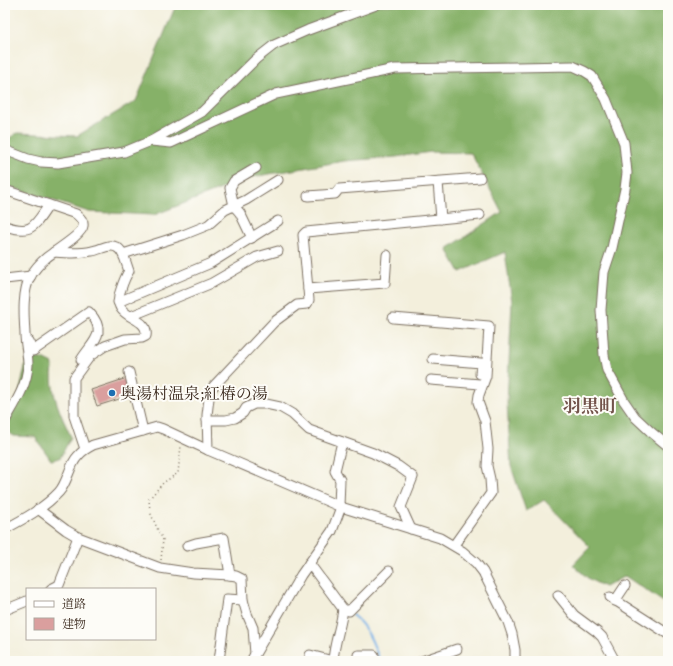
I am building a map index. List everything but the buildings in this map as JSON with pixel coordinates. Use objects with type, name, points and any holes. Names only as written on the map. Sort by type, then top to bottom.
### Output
[{"type":"street","points":[[5,150],[28,159],[41,162],[58,163],[124,152],[151,141],[202,112],[256,59],[274,45],[308,30],[376,5]]},
{"type":"street","points":[[151,141],[171,143],[276,94],[395,69],[572,66],[584,71],[592,76],[606,99],[624,142],[627,173],[614,242],[604,272],[601,310],[604,355],[607,370],[624,401],[635,417],[668,446]]},
{"type":"street","points":[[252,238],[240,213],[234,206],[230,188],[234,181],[256,168]]},
{"type":"street","points":[[308,196],[335,194],[339,189],[480,178]]},
{"type":"street","points":[[123,254],[183,235],[208,225],[225,210],[246,200],[278,180]]},
{"type":"street","points":[[438,182],[441,219]]},
{"type":"street","points":[[5,190],[76,214],[82,220],[83,226],[81,231],[54,252],[30,276],[25,294],[25,335],[28,365],[24,385],[5,421]]},
{"type":"street","points":[[5,226],[18,230],[29,229],[34,226],[49,205]]},
{"type":"street","points":[[208,450],[207,420],[210,390],[274,322],[297,305],[307,304],[309,300],[303,235],[306,232],[480,215]]},
{"type":"street","points":[[118,302],[211,263],[278,221]]},
{"type":"street","points":[[54,252],[75,253],[92,251],[110,245],[116,246],[121,250],[129,271],[118,295],[118,306],[122,311],[131,316],[145,328],[146,332],[146,336],[142,338],[125,339],[105,346],[90,356],[74,378]]},
{"type":"street","points":[[131,316],[212,283],[257,257],[278,251]]},
{"type":"street","points":[[225,254],[232,271]]},
{"type":"street","points":[[308,289],[385,283],[387,256]]},
{"type":"street","points":[[5,279],[30,276]]},
{"type":"street","points":[[25,335],[33,351],[89,312],[96,322],[98,332],[97,338],[75,370],[74,378],[74,416],[85,449]]},
{"type":"street","points":[[394,318],[489,326],[486,376],[479,395]]},
{"type":"street","points":[[433,359],[481,363],[478,402],[484,421],[487,442],[487,466],[491,493],[454,545]]},
{"type":"street","points":[[5,411],[18,387],[22,370]]},
{"type":"street","points":[[129,372],[143,431]]},
{"type":"street","points":[[431,380],[480,384]]},
{"type":"street","points":[[207,420],[226,420],[235,418],[246,408],[254,404],[266,404],[280,407],[292,414],[309,430],[373,453],[398,466],[413,476],[401,508],[411,529]]},
{"type":"street","points":[[5,529],[23,520],[60,491],[77,457],[85,449],[93,445],[157,428],[340,507],[440,538],[462,550],[476,563],[508,622],[515,650],[514,661]]},
{"type":"street","points":[[253,658],[301,575],[332,531],[340,507],[340,480],[335,471],[342,442]]},
{"type":"street","points":[[38,509],[78,537],[160,568],[194,573],[230,575],[236,576],[242,580],[243,600],[253,628],[253,658]]},
{"type":"street","points":[[52,588],[59,585],[78,537]]},
{"type":"street","points":[[187,546],[224,538],[230,575]]},
{"type":"street","points":[[309,563],[343,609],[349,611],[389,572]]},
{"type":"street","points":[[625,586],[612,599],[668,634]]},
{"type":"street","points":[[558,594],[574,615],[598,632],[616,661]]},
{"type":"street","points":[[219,661],[227,599],[243,600]]},
{"type":"street","points":[[5,610],[26,601]]},
{"type":"street","points":[[310,655],[333,661],[333,650],[343,609]]},
{"type":"street","points":[[422,661],[457,649]]},
{"type":"street","points":[[358,661],[358,655],[374,655]]},
{"type":"path","points":[[160,568],[163,540],[156,528],[150,512],[149,500],[163,483],[178,473],[182,438]]},
{"type":"green space","points":[[176,5],[668,5],[668,605],[625,576],[605,587],[589,579],[573,565],[590,547],[544,500],[526,511],[511,466],[507,403],[512,302],[505,252],[460,272],[447,249],[502,212],[471,153],[431,152],[396,157],[344,161],[252,177],[154,215],[89,212],[5,185],[5,141],[17,133],[77,136],[136,101]]},
{"type":"green space","points":[[27,358],[43,359],[53,364],[52,374],[56,402],[71,437],[60,458],[51,460],[35,437],[14,436],[5,430],[5,421],[19,395]]},
{"type":"waterway","points":[[352,615],[366,630],[380,661]]},
{"type":"place","name":"奥湯村温泉;紅椿の湯","points":[[112,393]]},
{"type":"district","name":"羽黒町","points":[[590,406]]}]
